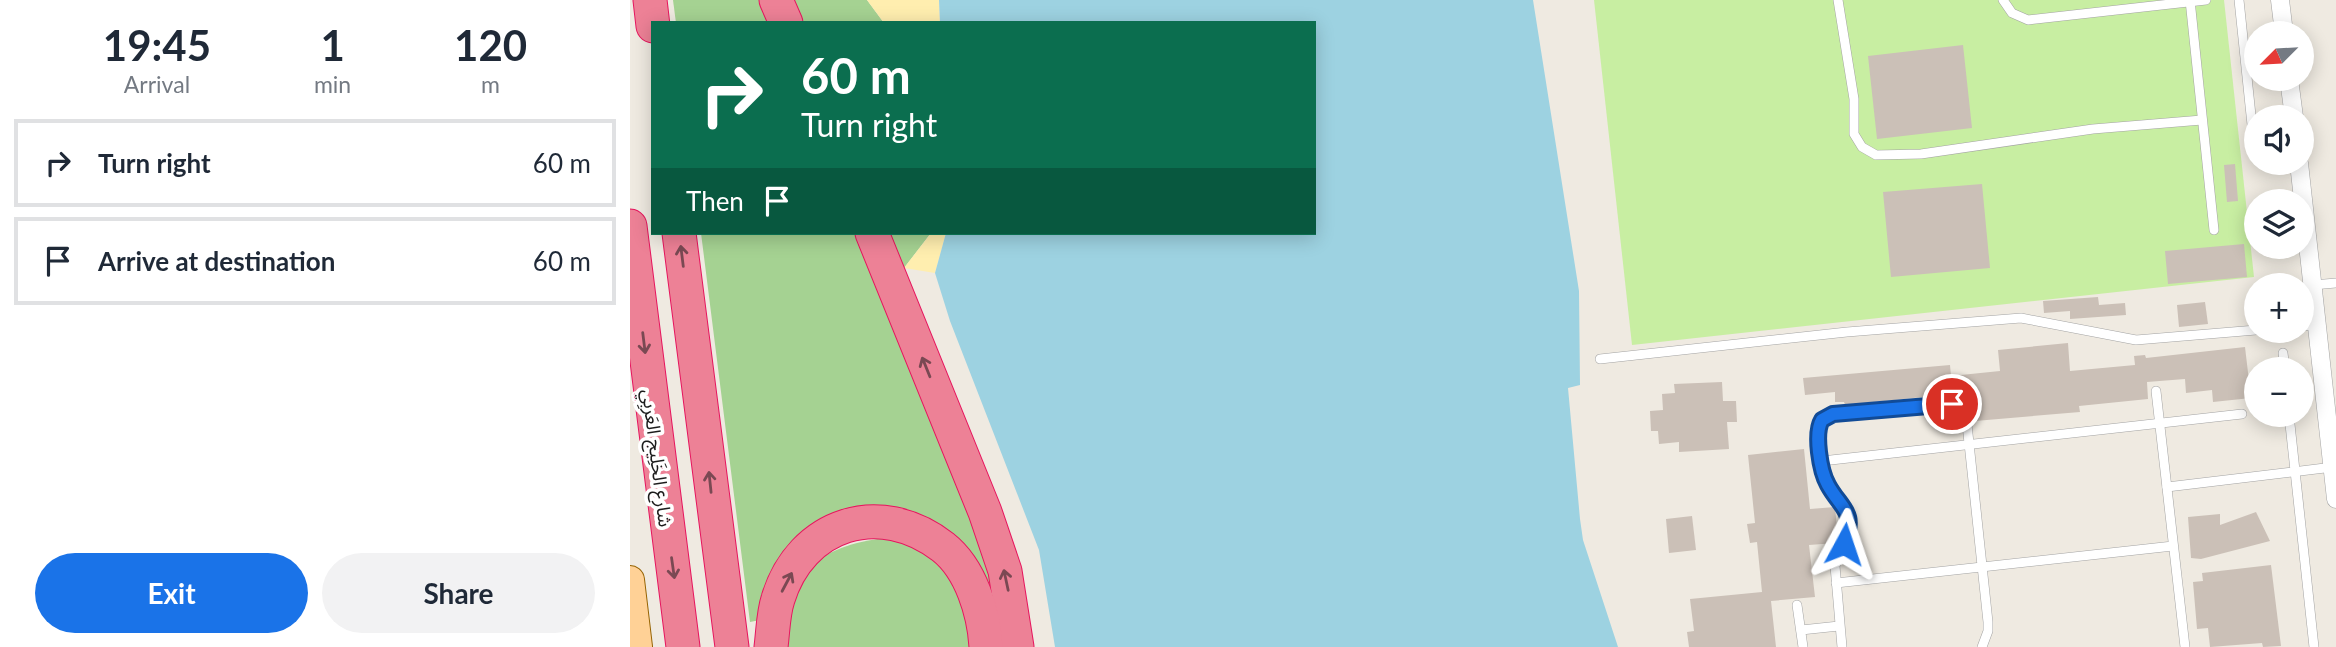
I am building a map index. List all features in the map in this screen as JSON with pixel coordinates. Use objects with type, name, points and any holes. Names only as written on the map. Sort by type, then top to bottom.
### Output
[{"type":"highway","points":[[650,0],[652,21]]},
{"type":"highway","points":[[776,0],[785,21]]},
{"type":"highway","name":"شارع الخَلِيج العَربِي","points":[[630,226],[683,647]]},
{"type":"highway","points":[[679,235],[732,647]]},
{"type":"highway","points":[[877,245],[985,512],[1004,571],[1017,647]]},
{"type":"highway","points":[[771,647],[778,599],[800,558],[824,534],[858,521],[886,520],[917,532],[944,547],[971,587],[980,608],[986,647]]},
{"type":"main road","points":[[630,580],[638,647]]},
{"type":"street","points":[[2280,0],[2283,21]]},
{"type":"street","points":[[2300,175],[2312,273]]},
{"type":"street","points":[[2314,342],[2331,400],[2336,499]]},
{"type":"lane","points":[[1838,0],[1854,99],[1854,134],[1861,148],[1876,155],[1921,154],[2094,129],[2202,120]]},
{"type":"lane","points":[[2003,0],[2012,13],[2028,20],[2206,0]]},
{"type":"lane","points":[[2239,0],[2250,105]]},
{"type":"lane","points":[[2190,1],[2214,230]]},
{"type":"lane","points":[[2314,285],[2336,282]]},
{"type":"lane","points":[[1600,359],[1847,332],[2021,318],[2136,340],[2244,331]]},
{"type":"lane","points":[[2283,353],[2283,357]]},
{"type":"lane","points":[[2156,391],[2185,647]]},
{"type":"lane","points":[[1842,647],[1836,561],[1846,537],[1848,518],[1842,502],[1826,482],[1818,428],[1825,417],[1833,414],[1952,404],[1961,408],[1966,415],[1970,445],[1988,631],[1982,647]]},
{"type":"lane","points":[[1822,461],[2242,414]]},
{"type":"lane","points":[[2290,427],[2314,647]]},
{"type":"lane","points":[[2167,487],[2333,467]]},
{"type":"lane","points":[[1836,583],[2173,546]]},
{"type":"lane","points":[[1797,605],[1803,647]]},
{"type":"lane","points":[[1801,630],[1839,626]]},
{"type":"green space","points":[[673,0],[759,0],[767,21],[676,21]]},
{"type":"green space","points":[[792,0],[867,0],[883,21],[800,21]]},
{"type":"green space","points":[[1594,0],[2224,0],[2244,189],[2244,259],[2252,259],[2254,273],[2244,273],[2244,278],[1632,345]]},
{"type":"green space","points":[[701,235],[856,235],[984,543],[1004,616],[980,570],[853,511],[760,620],[750,622]]},
{"type":"green space","points":[[890,235],[929,235],[904,268]]},
{"type":"green space","points":[[894,537],[937,561],[955,583],[976,647],[785,647],[792,598],[812,565],[846,546]]},
{"type":"sand","points":[[867,0],[939,0],[940,21],[883,21]]},
{"type":"sand","points":[[929,235],[945,235],[935,273],[904,268]]},
{"type":"water","points":[[939,0],[1533,0],[1579,291],[1580,385],[1568,388],[1580,519],[1583,540],[1618,647],[1055,647],[1039,550],[950,321],[935,273],[945,235],[1316,235],[1316,21],[940,21]]},
{"type":"building","points":[[1963,45],[1972,128],[1877,139],[1868,56]]},
{"type":"building","points":[[2235,164],[2238,201],[2227,202],[2224,165]]},
{"type":"building","points":[[1982,184],[1990,268],[1891,277],[1883,192]]},
{"type":"building","points":[[2244,244],[2247,273],[2244,273],[2244,277],[2168,284],[2165,251]]},
{"type":"building","points":[[2098,297],[2099,305],[2125,303],[2126,315],[2070,319],[2070,311],[2044,313],[2043,301]]},
{"type":"building","points":[[2205,302],[2208,324],[2179,327],[2177,305]]},
{"type":"building","points":[[2068,343],[2070,371],[2135,365],[2134,356],[2145,355],[2146,358],[2245,347],[2244,399],[2213,402],[2212,390],[2186,393],[2185,379],[2147,382],[2148,399],[2079,406],[2080,412],[1975,421],[1972,392],[1845,405],[1844,402],[1835,402],[1835,392],[1805,395],[1803,378],[1950,365],[1951,376],[2000,371],[1998,350]]},
{"type":"building","points":[[1722,382],[1723,401],[1736,401],[1737,422],[1727,422],[1729,449],[1679,452],[1679,442],[1659,444],[1658,431],[1651,431],[1650,411],[1663,410],[1662,394],[1675,393],[1674,384]]},
{"type":"building","points":[[1804,449],[1810,509],[1835,507],[1838,538],[1836,543],[1809,545],[1815,597],[1771,601],[1776,647],[1689,647],[1687,632],[1694,631],[1690,599],[1762,592],[1757,542],[1750,543],[1747,524],[1755,523],[1748,455]]},
{"type":"building","points":[[2256,512],[2270,541],[2201,559],[2191,558],[2188,517],[2220,514],[2220,525]]},
{"type":"building","points":[[1692,516],[1696,550],[1669,553],[1666,519]]},
{"type":"building","points":[[2271,565],[2281,646],[2263,647],[2262,643],[2210,647],[2208,628],[2197,629],[2193,582],[2203,581],[2202,573]]},
{"type":"route","points":[[1844,544],[1848,528],[1847,513],[1824,477],[1819,423],[1833,414],[1952,404]]}]
